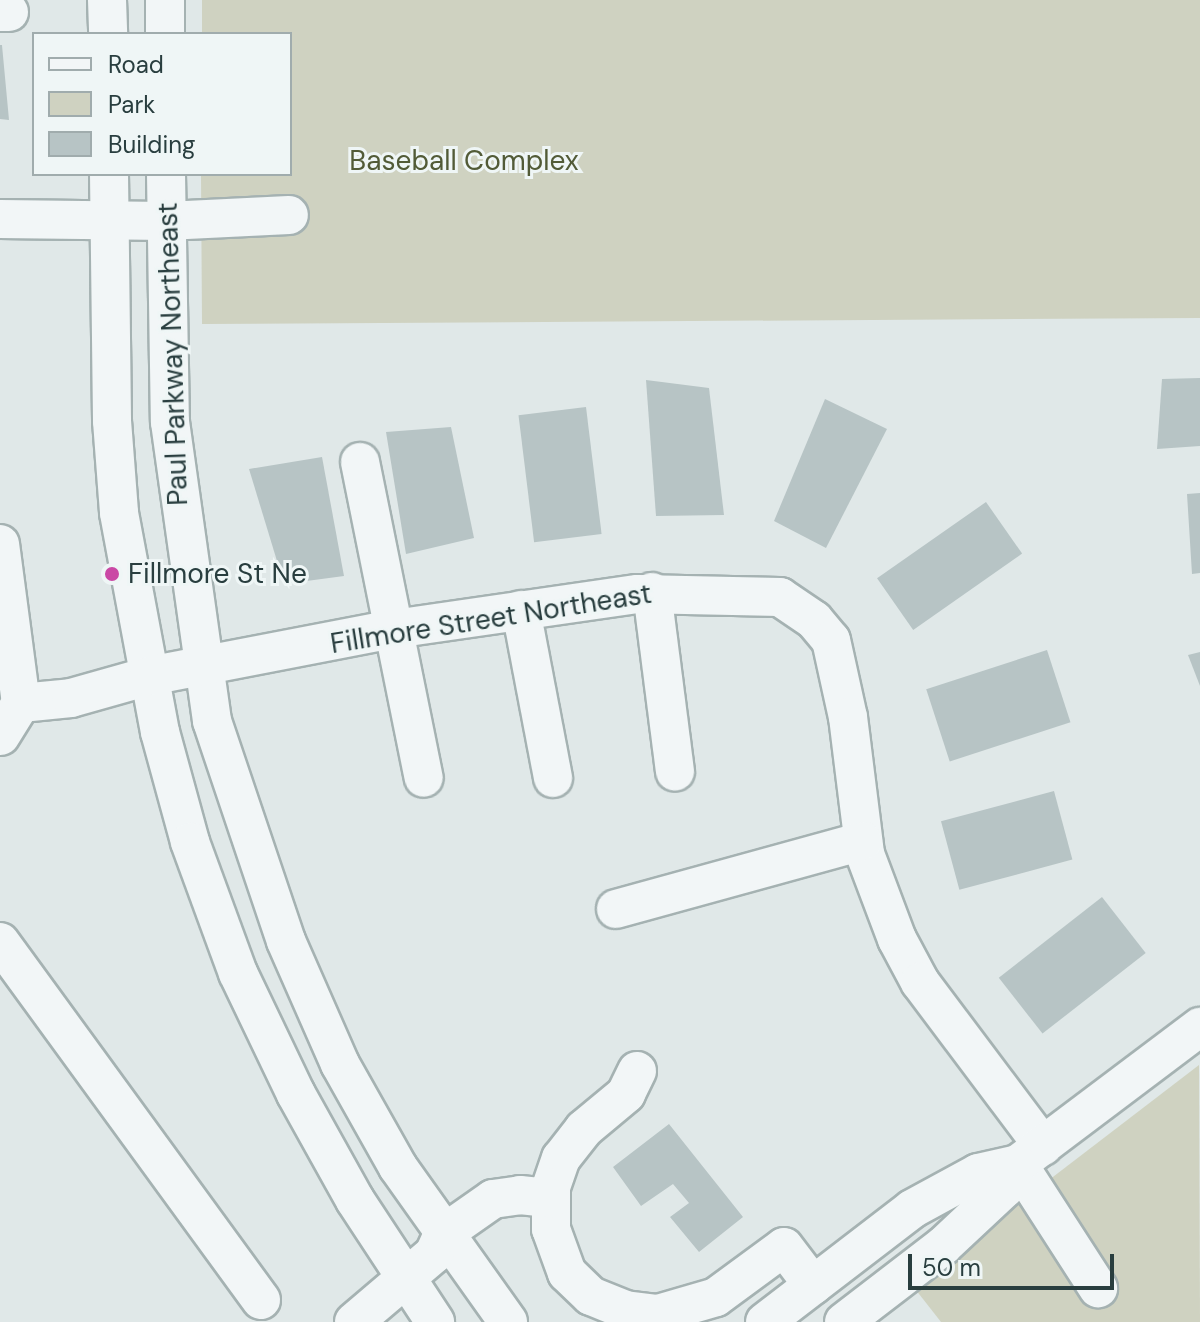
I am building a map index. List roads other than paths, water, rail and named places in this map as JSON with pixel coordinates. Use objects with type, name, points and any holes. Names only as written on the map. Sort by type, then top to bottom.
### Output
[{"type":"street","points":[[107,0],[108,32]]},
{"type":"street","points":[[165,0],[165,32]]},
{"type":"street","points":[[109,176],[119,513],[149,676],[190,842],[238,973],[296,1094],[435,1322]]},
{"type":"street","name":"Paul Parkway Northeast","points":[[166,176],[170,422],[212,721],[286,941],[340,1064],[443,1234],[508,1322]]},
{"type":"street","points":[[0,219],[166,221],[289,215]]},
{"type":"street","points":[[360,462],[424,778]]},
{"type":"street","points":[[0,544],[21,703],[0,736]]},
{"type":"street","points":[[652,592],[675,772]]},
{"type":"street","name":"Fillmore Street Northeast","points":[[21,703],[71,698],[149,676],[204,668],[394,629],[521,610],[652,592],[780,597],[814,620],[831,640],[848,717],[863,841]]},
{"type":"street","points":[[521,610],[553,778]]},
{"type":"street","points":[[616,909],[863,841],[897,939],[920,982],[1030,1155],[1098,1288]]},
{"type":"street","points":[[0,942],[261,1300]]},
{"type":"street","points":[[844,1322],[943,1246],[1005,1188],[1030,1155],[1200,1027]]},
{"type":"street","points":[[637,1071],[626,1094],[584,1129],[561,1158],[551,1198],[551,1229],[567,1273],[591,1296],[625,1310],[658,1314],[689,1309],[716,1297],[784,1247],[813,1285]]},
{"type":"street","points":[[765,1322],[912,1209],[978,1173],[1030,1155]]},
{"type":"street","points":[[354,1322],[434,1254],[443,1234],[493,1199],[551,1198]]},
{"type":"place","name":"Fillmore St Ne","points":[[112,574]]},
{"type":"park label","name":"Baseball Complex","points":[[464,161]]}]
